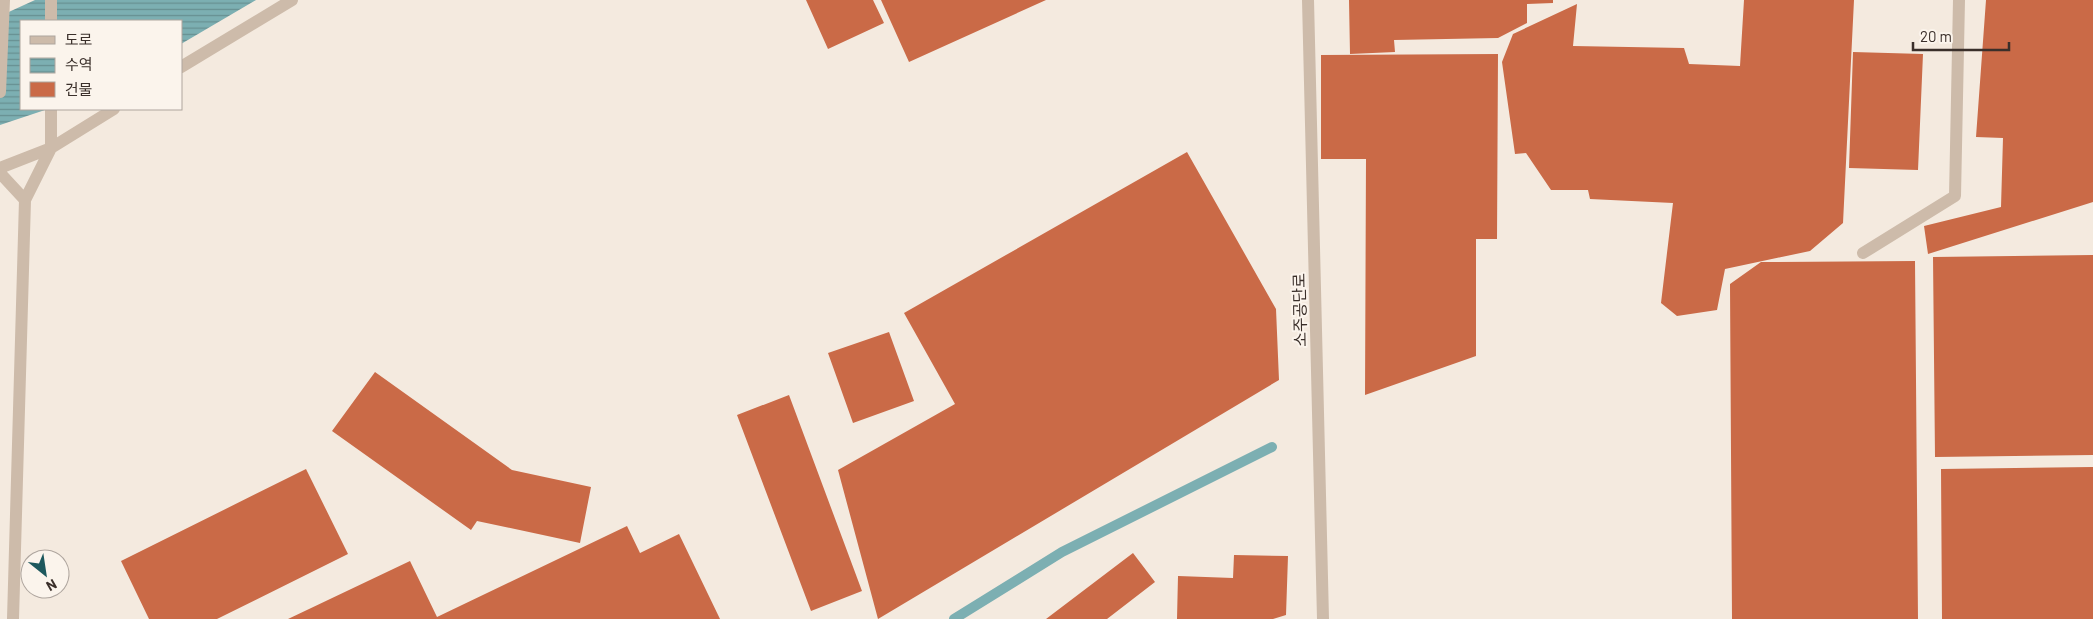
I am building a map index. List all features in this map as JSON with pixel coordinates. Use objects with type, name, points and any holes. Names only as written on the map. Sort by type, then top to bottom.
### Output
[{"type":"street","points":[[0,92],[4,0]]},
{"type":"street","points":[[51,0],[51,20]]},
{"type":"street","points":[[182,66],[292,0]]},
{"type":"street","name":"소주공단로","points":[[1308,0],[1323,619]]},
{"type":"street","points":[[1863,253],[1955,196],[1959,0]]},
{"type":"street","points":[[13,619],[25,200],[51,148],[51,110]]},
{"type":"street","points":[[0,168],[51,148],[112,110]]},
{"type":"street","points":[[0,173],[25,200]]},
{"type":"water","points":[[35,0],[256,0],[182,43],[182,20],[20,20],[20,110],[45,110],[0,125],[0,16]]},
{"type":"building","points":[[806,0],[873,0],[884,23],[828,49]]},
{"type":"building","points":[[881,0],[1046,0],[909,62]]},
{"type":"building","points":[[1349,0],[1553,0],[1553,3],[1527,4],[1527,23],[1498,38],[1394,40],[1395,52],[1350,54]]},
{"type":"building","points":[[1744,0],[1854,0],[1843,223],[1810,251],[1725,269],[1717,310],[1677,316],[1661,303],[1673,203],[1590,199],[1588,190],[1551,190],[1526,153],[1515,154],[1502,62],[1513,34],[1577,4],[1573,46],[1684,48],[1689,64],[1740,66]]},
{"type":"building","points":[[1986,0],[2093,0],[2093,202],[1928,254],[1924,226],[2001,207],[2003,138],[1976,137]]},
{"type":"building","points":[[1853,52],[1923,54],[1918,170],[1849,168]]},
{"type":"building","points":[[1498,54],[1497,239],[1476,239],[1476,356],[1365,395],[1366,159],[1321,159],[1321,55]]},
{"type":"building","points":[[1187,152],[1276,309],[1279,380],[878,619],[838,470],[955,404],[904,313]]},
{"type":"building","points":[[2093,255],[2093,455],[1935,457],[1933,257]]},
{"type":"building","points":[[1915,261],[1918,619],[1732,619],[1730,284],[1761,262]]},
{"type":"building","points":[[889,332],[914,401],[853,423],[828,353]]},
{"type":"building","points":[[375,372],[512,470],[591,487],[580,543],[477,521],[471,530],[332,431]]},
{"type":"building","points":[[789,395],[862,591],[811,611],[737,415]]},
{"type":"building","points":[[2093,467],[2093,619],[1942,619],[1941,469]]},
{"type":"building","points":[[306,469],[348,554],[217,619],[149,619],[121,561]]},
{"type":"building","points":[[627,526],[640,553],[679,534],[720,619],[288,619],[410,561],[437,617]]},
{"type":"building","points":[[1133,553],[1155,582],[1107,619],[1046,619]]},
{"type":"building","points":[[1234,555],[1288,556],[1286,615],[1273,619],[1177,619],[1178,576],[1233,578]]},
{"type":"waterway","points":[[954,619],[1062,552],[1272,447]]}]
